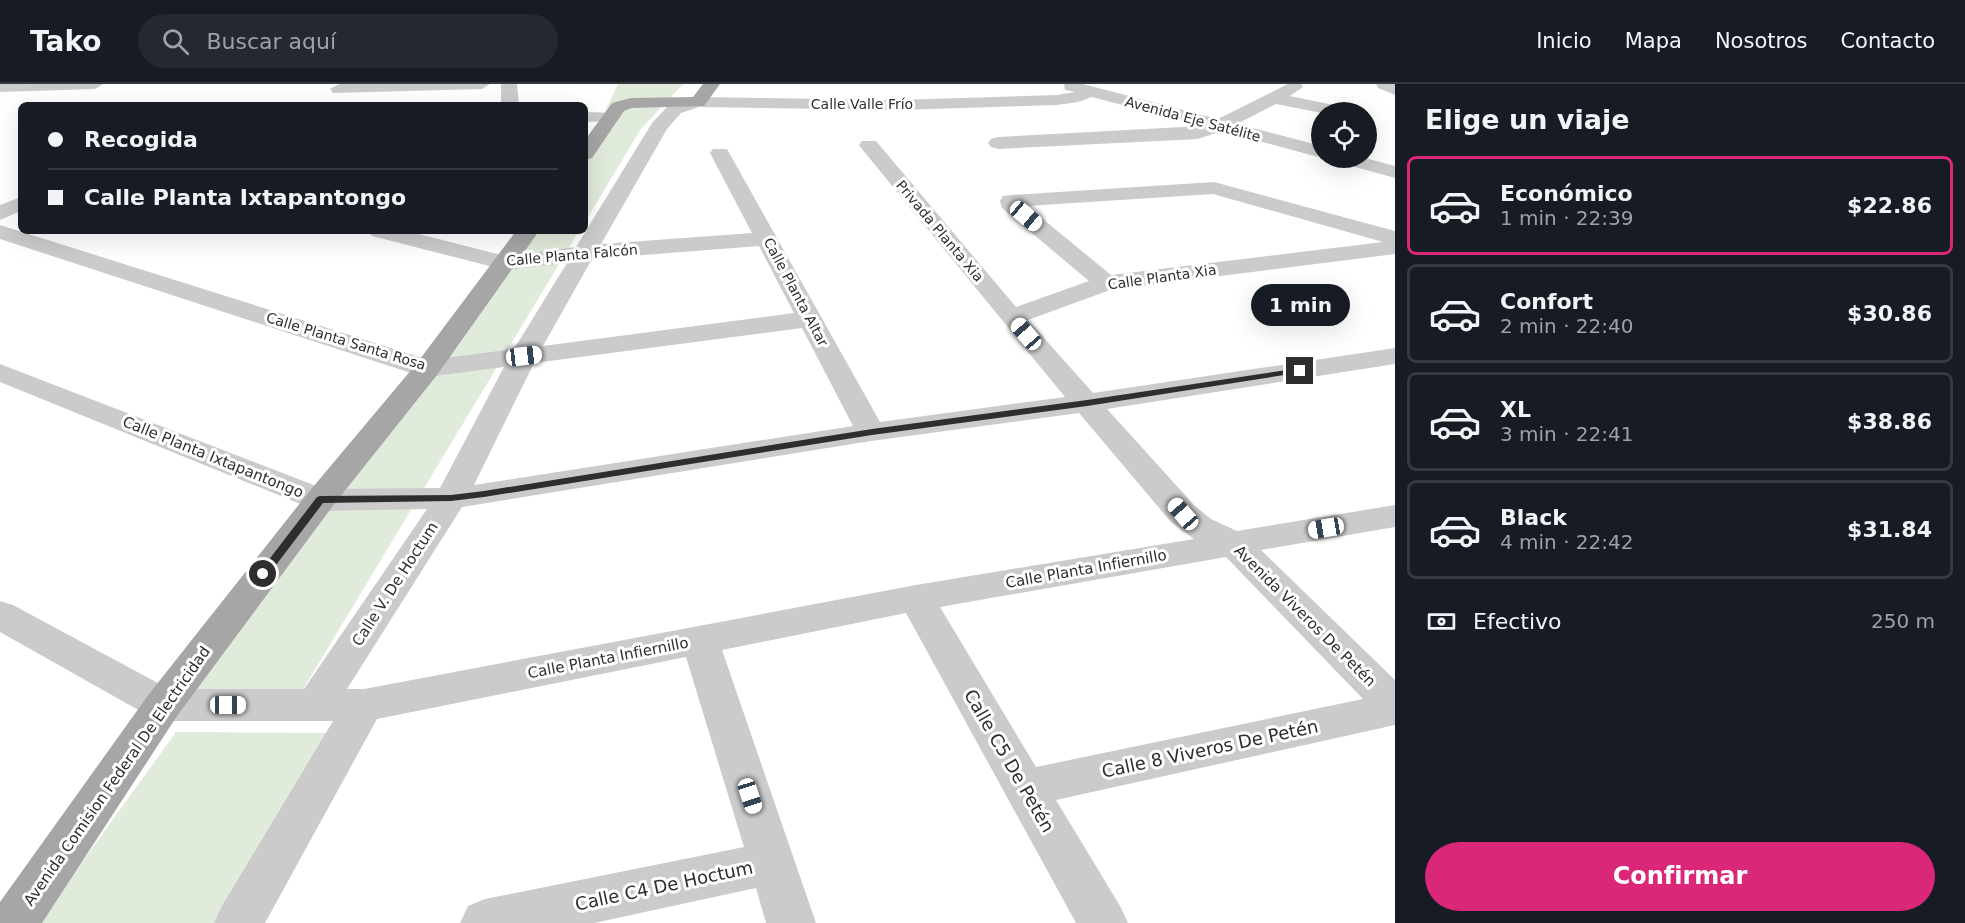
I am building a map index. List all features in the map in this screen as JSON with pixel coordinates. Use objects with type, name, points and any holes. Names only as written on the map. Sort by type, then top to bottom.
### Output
[{"type":"main road","points":[[699,102],[712,84]]},
{"type":"main road","name":"Calle Valle Frío","points":[[611,117],[618,106],[630,103],[699,102]]},
{"type":"main road","points":[[588,150],[611,117]]},
{"type":"main road","name":"Avenida Comision Federal De Electricidad","points":[[14,923],[163,705],[320,500],[427,369],[526,234]]},
{"type":"street","points":[[0,87],[96,91],[110,84]]},
{"type":"street","points":[[331,102],[340,86],[482,84]]},
{"type":"street","points":[[509,84],[510,102]]},
{"type":"street","name":"Avenida Eje Satélite","points":[[1064,84],[1311,149]]},
{"type":"street","name":"Calle Valle Frío","points":[[699,102],[897,105],[1057,100],[1100,94],[1136,84]]},
{"type":"street","points":[[1384,84],[1395,90]]},
{"type":"street","points":[[998,142],[1198,133],[1218,126],[1293,85],[1332,110],[1272,98]]},
{"type":"street","name":"Calle V. De Hoctum","points":[[315,706],[451,498],[524,356],[666,118],[675,109],[699,102]]},
{"type":"street","points":[[588,117],[611,117]]},
{"type":"street","name":"Privada Planta Xia","points":[[869,145],[1011,316]]},
{"type":"street","name":"Calle Planta Altar","points":[[720,153],[872,432]]},
{"type":"street","points":[[1377,157],[1395,156]]},
{"type":"street","points":[[1377,167],[1395,172]]},
{"type":"street","points":[[1106,283],[1010,203],[1011,201],[1214,188],[1395,238]]},
{"type":"street","points":[[0,213],[16,195]]},
{"type":"street","name":"Calle Planta Santa Rosa","points":[[0,232],[427,369],[810,319]]},
{"type":"street","name":"Calle Planta Falcón","points":[[392,234],[505,263],[767,239]]},
{"type":"street","name":"Calle Planta Xia","points":[[1011,316],[1106,283],[1395,247]]},
{"type":"street","points":[[1011,316],[1087,403]]},
{"type":"street","name":"Calle Planta Ixtapantongo","points":[[0,372],[320,500],[451,498],[872,432],[1087,403],[1395,356]]},
{"type":"street","name":"Avenida Viveros De Petén","points":[[1087,403],[1183,514],[1199,527],[1234,544],[1395,708]]},
{"type":"street","name":"Calle Planta Infiernillo","points":[[0,615],[163,705],[364,705],[916,598],[1395,516]]},
{"type":"street","name":"Calle C5 De Petén","points":[[916,598],[1103,923]]},
{"type":"street","points":[[700,640],[791,923]]},
{"type":"street","points":[[239,923],[364,705]]},
{"type":"street","name":"Calle 8 Viveros De Petén","points":[[1025,788],[1395,708]]},
{"type":"street","name":"Calle C4 De Hoctum","points":[[486,923],[772,863]]},
{"type":"green space","points":[[618,84],[683,84],[640,130],[588,217],[588,143]]},
{"type":"green space","points":[[519,234],[577,234],[302,691],[172,691]]},
{"type":"green space","points":[[176,732],[343,733],[241,923],[38,923]]},
{"type":"route","points":[[263,574],[320,500],[451,498],[484,494],[872,432],[1300,371]]}]
